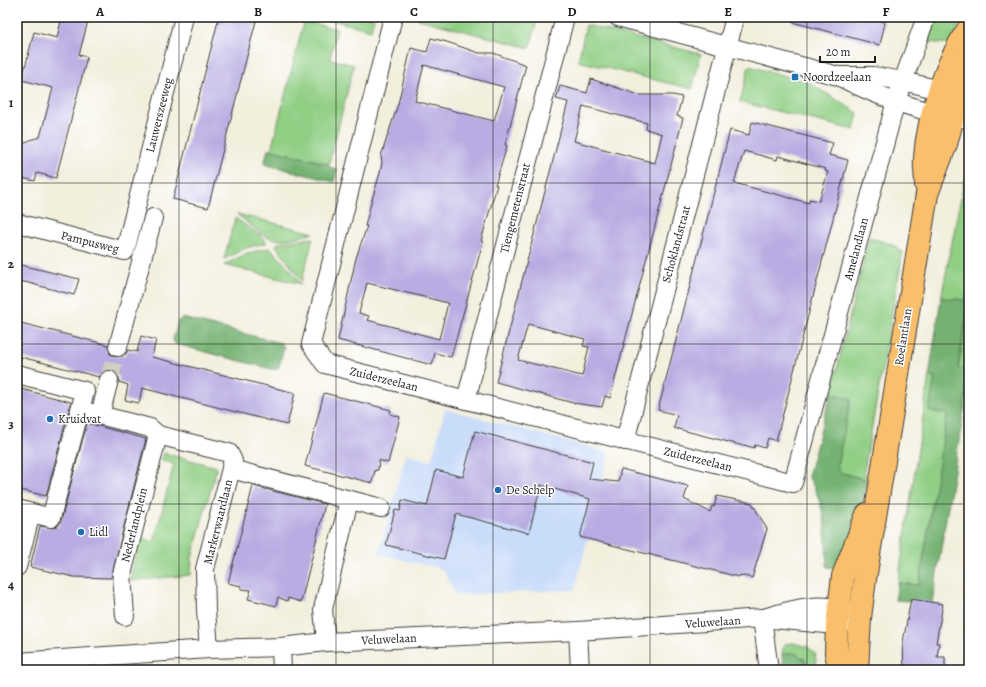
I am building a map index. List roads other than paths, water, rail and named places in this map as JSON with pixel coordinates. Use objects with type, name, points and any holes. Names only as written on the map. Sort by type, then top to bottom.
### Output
[{"type":"main road","name":"Roelantlaan","points":[[956,94],[956,46],[969,28]]},
{"type":"main road","name":"Roelantlaan","points":[[857,670],[860,618],[874,531],[880,481],[927,194],[946,144],[956,94],[969,58]]},
{"type":"main road","name":"Roelantlaan","points":[[840,670],[836,653],[838,616],[843,576],[880,481]]},
{"type":"street","name":"Lauwerszeeweg","points":[[134,214],[184,17]]},
{"type":"street","name":"Zuiderzeelaan","points":[[393,17],[310,344],[325,364],[794,483]]},
{"type":"street","name":"Tiengemetenstraat","points":[[466,400],[565,17]]},
{"type":"street","points":[[618,17],[838,76],[867,91],[896,101],[952,116]]},
{"type":"street","name":"Schoklandstraat","points":[[625,441],[735,17]]},
{"type":"street","name":"Amelandlaan","points":[[794,483],[896,101],[926,17]]},
{"type":"street","points":[[838,76],[873,76],[903,81],[956,94]]},
{"type":"street","name":"Pampusweg","points":[[17,223],[125,251],[134,214]]},
{"type":"street","points":[[118,347],[153,218]]},
{"type":"street","points":[[17,374],[85,391],[51,518],[24,511],[17,566]]},
{"type":"street","points":[[100,415],[109,380]]},
{"type":"street","points":[[80,410],[150,428],[158,435],[229,453],[233,461],[231,469]]},
{"type":"street","name":"Nederlandplein","points":[[125,616],[122,574],[158,435]]},
{"type":"street","name":"Markerwaardlaan","points":[[209,649],[205,569],[231,469],[381,508]]},
{"type":"street","points":[[326,642],[323,609],[349,500]]},
{"type":"street","name":"Veluwelaan","points":[[17,662],[92,664],[209,649],[281,646],[326,642],[578,631],[762,618],[792,609],[813,607],[838,616],[860,618]]},
{"type":"street","points":[[762,618],[769,670]]},
{"type":"street","points":[[578,631],[580,670]]},
{"type":"street","points":[[281,646],[282,670]]},
{"type":"tunnel","points":[[109,380],[118,347]]},
{"type":"place","name":"Noordzeelaan","points":[[795,77]]},
{"type":"place","name":"Kruidvat","points":[[50,419]]},
{"type":"place","name":"De Schelp","points":[[498,490]]},
{"type":"place","name":"Lidl","points":[[81,532]]}]
